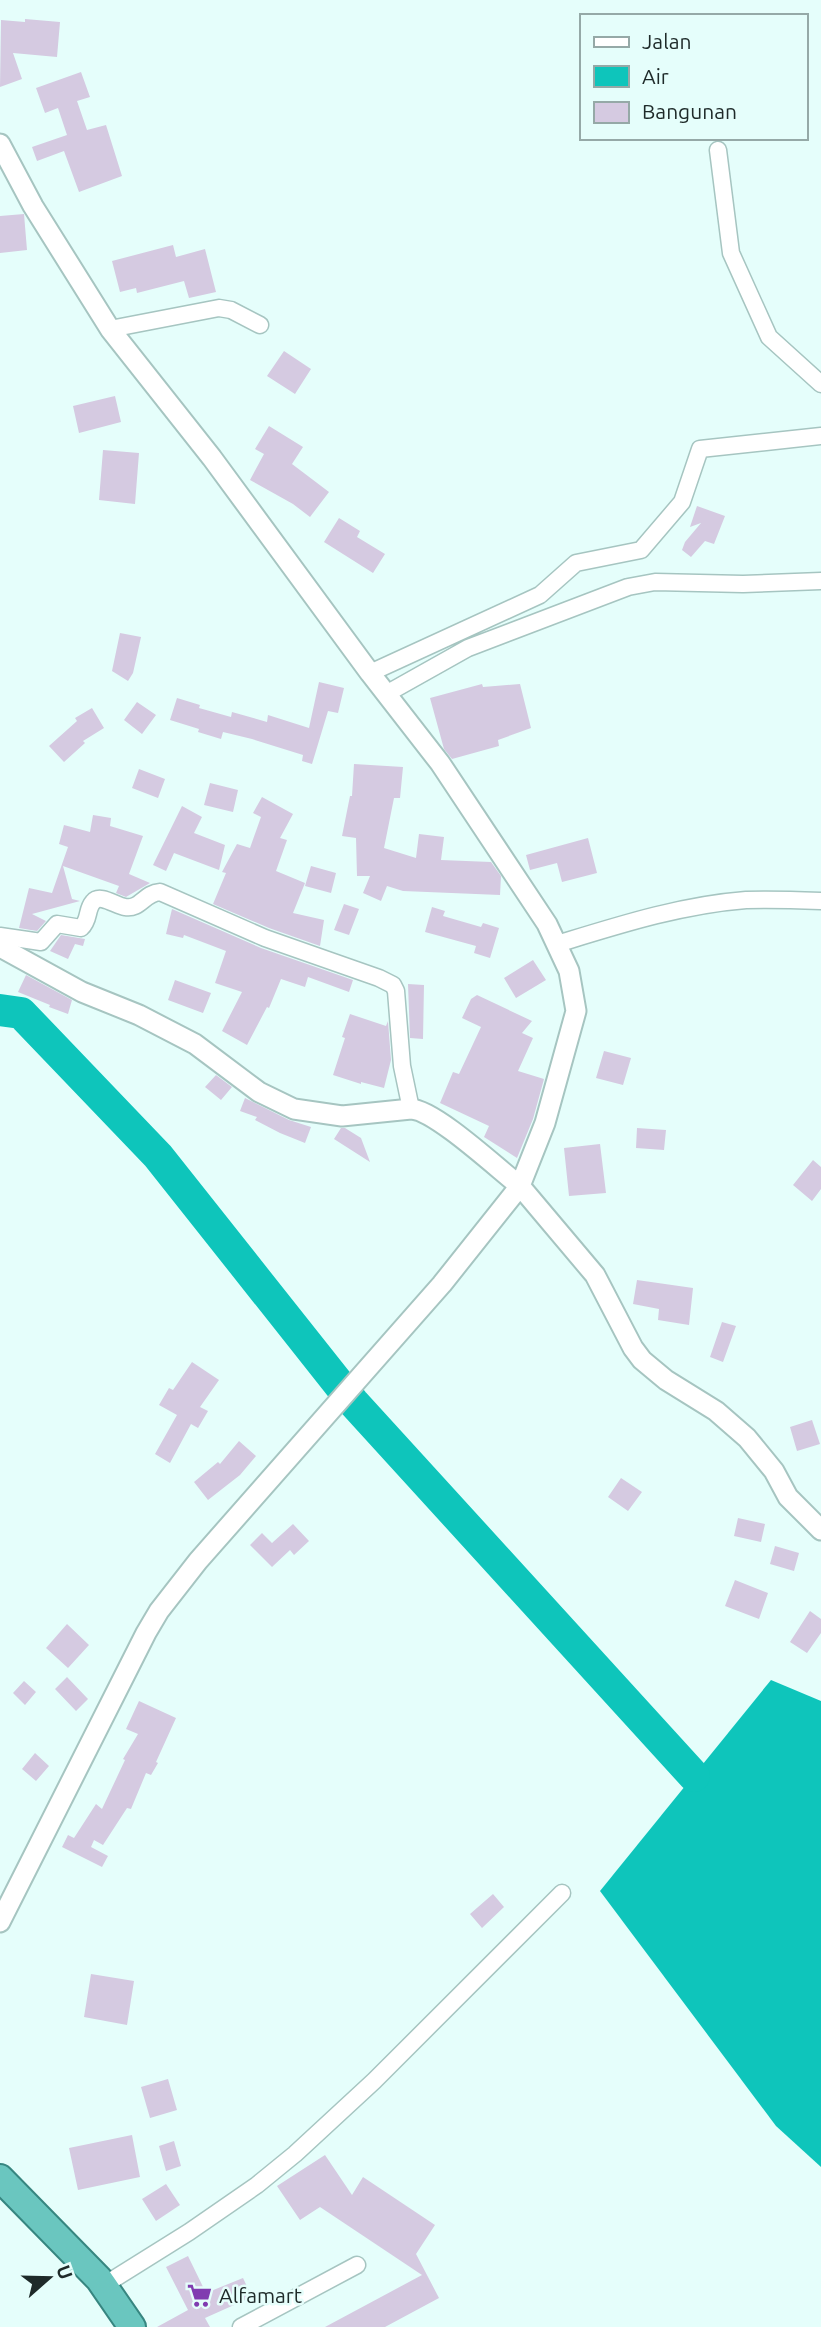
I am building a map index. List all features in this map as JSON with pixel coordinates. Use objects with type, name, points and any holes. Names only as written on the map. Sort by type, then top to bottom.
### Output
[{"type":"highway","points":[[0,2178],[99,2279],[132,2327]]},
{"type":"street","points":[[0,144],[33,206],[110,329],[212,458],[370,673],[440,763],[532,899],[557,944],[572,982],[576,1011],[545,1123],[520,1186],[442,1284],[198,1561],[159,1611],[0,1922]]},
{"type":"street","points":[[718,150],[731,253],[769,337],[821,384]]},
{"type":"street","points":[[110,329],[219,308],[231,310],[261,325]]},
{"type":"street","points":[[370,673],[540,595],[576,563],[641,550],[682,502],[701,449],[821,436]]},
{"type":"street","points":[[386,694],[468,648],[628,587],[655,582],[743,584],[821,581]]},
{"type":"street","points":[[0,936],[41,942],[57,924],[78,929],[84,926],[92,903],[96,900],[105,900],[126,908],[139,905],[149,894],[160,892],[265,938],[379,978],[393,985],[396,991],[402,1066],[411,1109]]},
{"type":"street","points":[[557,944],[649,916],[714,905],[763,899],[821,901]]},
{"type":"street","points":[[0,947],[82,992],[139,1015],[195,1044],[259,1092],[294,1109],[342,1116],[411,1109],[433,1118],[520,1186],[595,1275],[642,1360],[666,1380],[716,1411],[747,1438],[774,1471],[788,1497],[821,1530]]},
{"type":"street","points":[[99,2279],[108,2282],[189,2232],[257,2185],[295,2154],[374,2081],[562,1893]]},
{"type":"street","points":[[242,2327],[356,2265]]},
{"type":"water","points":[[771,1680],[821,1701],[821,2167],[776,2126],[600,1891]]},
{"type":"building","points":[[25,19],[60,22],[57,57],[13,53],[22,79],[0,87],[1,20],[25,22]]},
{"type":"building","points":[[81,72],[90,97],[77,101],[87,130],[106,125],[122,176],[79,192],[64,151],[37,161],[32,147],[67,135],[58,108],[45,113],[36,88]]},
{"type":"building","points":[[24,214],[27,250],[0,253],[0,216]]},
{"type":"building","points":[[173,245],[176,257],[205,249],[216,292],[189,298],[184,281],[137,293],[136,288],[120,292],[112,261]]},
{"type":"building","points":[[284,351],[311,369],[295,394],[267,376]]},
{"type":"building","points":[[115,396],[121,422],[79,433],[73,406]]},
{"type":"building","points":[[269,426],[303,447],[292,464],[329,492],[310,517],[293,504],[250,480],[264,454],[255,449]]},
{"type":"building","points":[[103,450],[139,453],[135,504],[99,500]]},
{"type":"building","points":[[697,506],[725,516],[714,544],[705,541],[691,557],[682,550],[685,542],[701,523],[690,527]]},
{"type":"building","points":[[339,518],[360,531],[357,537],[385,554],[373,573],[324,542]]},
{"type":"building","points":[[120,633],[141,637],[133,673],[128,681],[112,671]]},
{"type":"building","points":[[319,682],[344,688],[338,713],[328,711],[312,764],[302,761],[303,755],[252,739],[223,732],[221,739],[170,720],[177,698],[200,705],[199,708],[231,717],[232,712],[267,722],[268,715],[309,728]]},
{"type":"building","points":[[482,684],[483,687],[520,684],[531,728],[498,740],[499,746],[452,759],[444,749],[430,698]]},
{"type":"building","points":[[137,702],[156,715],[142,734],[124,720]]},
{"type":"building","points":[[92,708],[104,728],[83,741],[85,743],[64,762],[49,746],[77,721],[75,718]]},
{"type":"building","points":[[354,764],[403,767],[400,798],[394,798],[384,848],[416,858],[419,834],[444,837],[441,860],[491,862],[501,876],[500,895],[403,891],[387,886],[381,901],[363,893],[370,876],[357,876],[356,838],[342,836],[352,796]]},
{"type":"building","points":[[139,769],[165,779],[158,798],[132,788]]},
{"type":"building","points":[[210,783],[238,790],[233,812],[204,805]]},
{"type":"building","points":[[262,797],[293,814],[280,838],[287,840],[276,871],[305,883],[293,913],[324,920],[320,946],[213,904],[226,873],[222,872],[237,844],[250,848],[261,817],[253,813]]},
{"type":"building","points":[[182,806],[202,817],[194,833],[225,845],[219,870],[174,853],[166,871],[153,865]]},
{"type":"building","points":[[93,815],[111,818],[110,826],[143,836],[129,874],[150,883],[126,897],[116,893],[119,886],[63,866],[72,899],[80,901],[32,914],[46,921],[37,931],[19,928],[29,888],[52,893],[68,847],[59,844],[64,825],[90,832]]},
{"type":"building","points":[[588,838],[597,873],[562,882],[557,863],[530,870],[526,855]]},
{"type":"building","points":[[311,866],[336,873],[331,893],[305,886]]},
{"type":"building","points":[[344,904],[359,909],[349,935],[334,930]]},
{"type":"building","points":[[432,907],[445,911],[443,916],[481,927],[483,923],[499,928],[490,958],[474,953],[476,946],[425,932]]},
{"type":"building","points":[[172,909],[261,948],[353,980],[349,992],[308,977],[305,987],[281,979],[269,1008],[267,1007],[247,1045],[222,1031],[242,992],[215,983],[226,951],[184,935],[183,938],[166,934]]},
{"type":"building","points":[[61,935],[85,939],[83,946],[75,944],[68,959],[50,951]]},
{"type":"building","points":[[533,960],[546,980],[516,998],[504,978]]},
{"type":"building","points":[[26,975],[72,1000],[68,1014],[18,992]]},
{"type":"building","points":[[175,980],[211,993],[203,1013],[168,1000]]},
{"type":"building","points":[[408,984],[424,985],[423,1039],[410,1038]]},
{"type":"building","points":[[477,995],[532,1021],[522,1033],[533,1038],[518,1071],[544,1079],[533,1119],[517,1158],[484,1137],[489,1126],[440,1103],[453,1072],[459,1074],[481,1027],[462,1018],[471,999]]},
{"type":"building","points":[[350,1014],[386,1026],[388,1021],[391,1060],[384,1088],[333,1075]]},
{"type":"building","points":[[604,1051],[631,1058],[623,1085],[596,1078]]},
{"type":"building","points":[[216,1075],[232,1087],[221,1100],[205,1087]]},
{"type":"building","points":[[245,1098],[289,1120],[311,1127],[305,1143],[255,1120],[257,1117],[240,1111]]},
{"type":"building","points":[[341,1128],[361,1138],[370,1162],[334,1139]]},
{"type":"building","points":[[637,1128],[666,1130],[664,1150],[636,1148]]},
{"type":"building","points":[[600,1144],[606,1193],[569,1196],[564,1148]]},
{"type":"building","points":[[813,1160],[821,1167],[821,1189],[812,1201],[793,1185]]},
{"type":"building","points":[[637,1280],[693,1288],[689,1325],[658,1320],[659,1309],[633,1304]]},
{"type":"building","points":[[722,1322],[736,1326],[723,1362],[710,1357]]},
{"type":"building","points":[[192,1362],[219,1380],[200,1407],[208,1411],[198,1428],[191,1424],[170,1463],[155,1454],[177,1415],[159,1405],[169,1388],[173,1390]]},
{"type":"building","points":[[812,1420],[820,1444],[797,1451],[790,1427]]},
{"type":"building","points":[[239,1441],[256,1456],[240,1475],[208,1500],[194,1482],[218,1462],[220,1464]]},
{"type":"building","points":[[621,1478],[642,1492],[628,1511],[608,1497]]},
{"type":"building","points":[[738,1518],[765,1524],[761,1542],[734,1536]]},
{"type":"building","points":[[293,1524],[309,1541],[294,1555],[290,1550],[272,1567],[250,1545],[262,1533],[272,1543]]},
{"type":"building","points":[[775,1546],[799,1553],[794,1571],[770,1564]]},
{"type":"building","points":[[735,1580],[768,1593],[759,1619],[725,1606]]},
{"type":"building","points":[[810,1611],[821,1619],[821,1633],[807,1653],[790,1642]]},
{"type":"building","points":[[67,1624],[89,1645],[68,1668],[46,1648]]},
{"type":"building","points":[[67,1677],[88,1699],[76,1711],[55,1689]]},
{"type":"building","points":[[24,1681],[36,1692],[25,1705],[13,1693]]},
{"type":"building","points":[[139,1701],[176,1718],[156,1762],[158,1763],[151,1775],[146,1773],[131,1809],[127,1808],[103,1845],[94,1840],[91,1847],[108,1856],[102,1867],[62,1847],[68,1835],[74,1838],[96,1804],[102,1809],[125,1760],[123,1759],[138,1734],[126,1729]]},
{"type":"building","points":[[35,1753],[49,1766],[36,1781],[22,1769]]},
{"type":"building","points":[[493,1894],[504,1907],[482,1928],[470,1914]]},
{"type":"building","points":[[91,1974],[134,1981],[127,2025],[84,2017]]},
{"type":"building","points":[[168,2079],[177,2110],[150,2118],[141,2087]]},
{"type":"building","points":[[132,2135],[140,2177],[78,2190],[69,2148]]},
{"type":"building","points":[[174,2141],[181,2166],[166,2171],[159,2146]]},
{"type":"building","points":[[325,2155],[352,2195],[363,2177],[435,2225],[416,2254],[439,2298],[385,2327],[325,2327],[422,2275],[320,2207],[300,2220],[277,2186]]},
{"type":"building","points":[[166,2184],[180,2205],[156,2221],[142,2199]]},
{"type":"building","points":[[188,2256],[206,2293],[243,2278],[252,2297],[205,2318],[210,2327],[157,2327],[188,2310],[166,2267]]},
{"type":"waterway","points":[[0,1010],[21,1013],[158,1156],[353,1402],[694,1776]]},
{"type":"place","name":"Alfamart","points":[[199,2295]]}]
